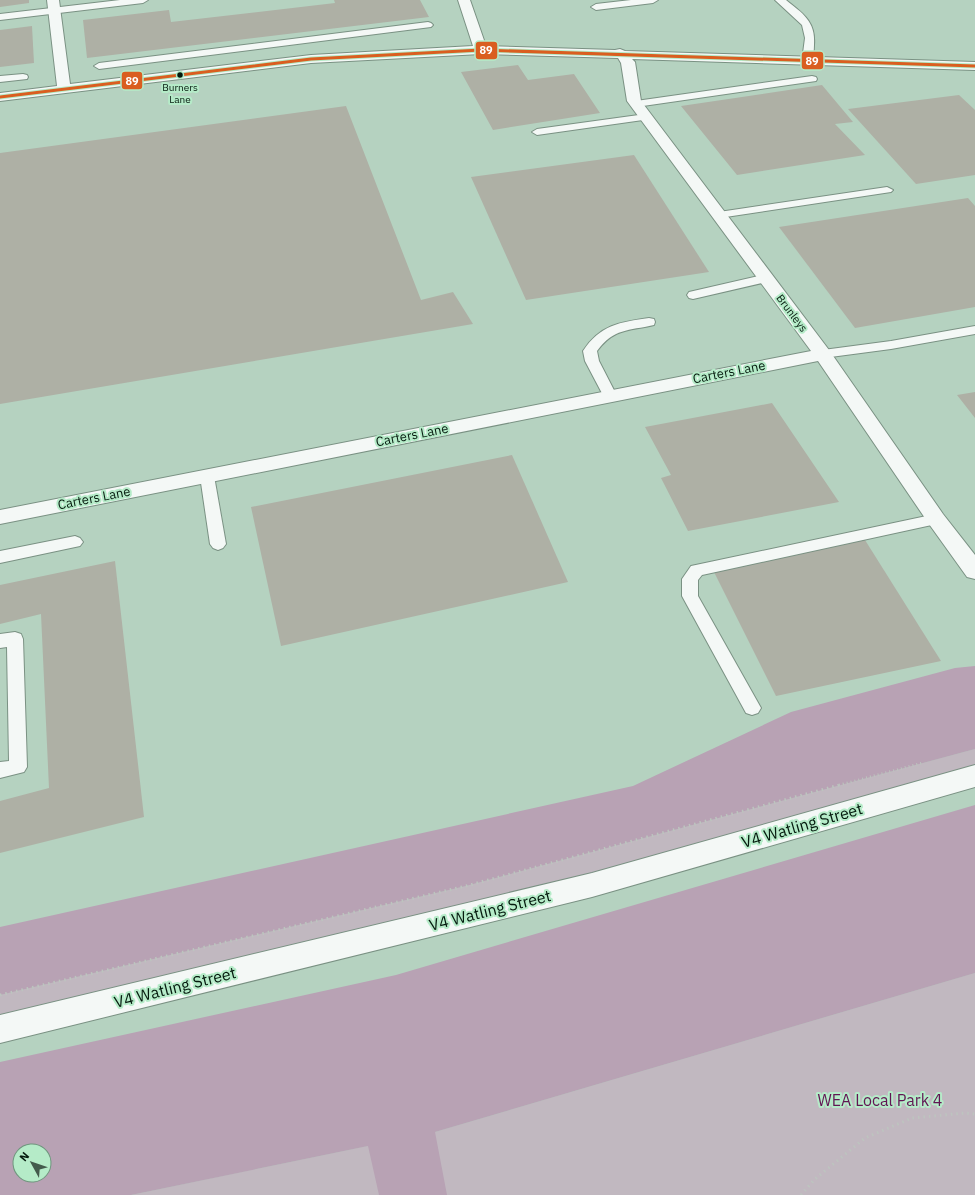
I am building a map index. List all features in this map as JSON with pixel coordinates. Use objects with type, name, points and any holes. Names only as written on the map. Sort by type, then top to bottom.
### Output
[{"type":"street","points":[[464,0],[481,50]]},
{"type":"street","points":[[53,5],[64,88]]},
{"type":"street","points":[[0,97],[311,59],[481,50],[620,53],[975,66]]},
{"type":"street","name":"Brunleys","points":[[620,53],[628,62],[634,101],[823,354],[936,519],[975,570]]},
{"type":"street","name":"Carters Lane","points":[[0,517],[823,354]]},
{"type":"street","name":"V4 Watling Street","points":[[0,1029],[592,885],[975,776]]},
{"type":"lane","points":[[0,17],[53,5],[143,0]]},
{"type":"lane","points":[[596,7],[653,0]]},
{"type":"lane","points":[[780,0],[805,21],[810,30],[810,43],[807,61]]},
{"type":"lane","points":[[99,66],[428,25]]},
{"type":"lane","points":[[271,45],[281,62]]},
{"type":"lane","points":[[0,79],[23,77]]},
{"type":"lane","points":[[537,132],[641,110],[812,79]]},
{"type":"lane","points":[[719,215],[887,190]]},
{"type":"lane","points":[[693,295],[767,278]]},
{"type":"lane","points":[[610,396],[592,361],[590,350],[603,336],[615,329],[631,324],[649,322]]},
{"type":"lane","points":[[823,354],[891,345],[975,330]]},
{"type":"lane","points":[[206,476],[218,544]]},
{"type":"lane","points":[[752,708],[690,596],[690,579],[697,570],[936,519]]},
{"type":"lane","points":[[0,557],[76,542]]},
{"type":"lane","points":[[0,641],[16,639],[18,767],[0,770]]},
{"type":"path","points":[[0,995],[466,886],[929,762]]},
{"type":"path","points":[[801,1195],[815,1179],[865,1138],[912,1118],[965,1113],[975,1114]]},
{"type":"green space","points":[[975,749],[975,776],[0,1029],[0,995],[466,886]]},
{"type":"green space","name":"WEA Local Park 4","points":[[975,973],[975,1195],[131,1195],[435,1132]]},
{"type":"shaded area","points":[[975,666],[975,749],[466,886],[0,995],[0,927],[633,786],[791,712],[955,668]]},
{"type":"shaded area","points":[[975,805],[975,973],[435,1132],[447,1195],[379,1195],[368,1146],[131,1195],[0,1195],[0,1062],[396,975]]},
{"type":"building","points":[[0,0],[29,0],[29,3],[0,7]]},
{"type":"building","points":[[334,0],[420,0],[429,17],[87,58],[83,20],[169,10],[171,22],[335,3]]},
{"type":"building","points":[[32,26],[34,63],[0,67],[0,30]]},
{"type":"building","points":[[518,65],[528,80],[574,74],[600,113],[493,130],[461,72]]},
{"type":"building","points":[[822,85],[853,122],[835,124],[865,155],[737,175],[681,106]]},
{"type":"building","points":[[959,95],[975,110],[975,175],[916,184],[848,109]]},
{"type":"building","points":[[346,106],[421,300],[453,292],[473,324],[0,404],[0,153]]},
{"type":"building","points":[[634,155],[709,272],[526,300],[471,177]]},
{"type":"building","points":[[968,198],[975,206],[975,307],[855,328],[779,227]]},
{"type":"building","points":[[975,392],[975,418],[957,395]]},
{"type":"building","points":[[772,403],[839,502],[688,531],[661,478],[671,475],[645,427]]},
{"type":"building","points":[[512,455],[568,582],[281,646],[251,507]]},
{"type":"building","points":[[865,540],[941,661],[776,696],[713,570]]},
{"type":"building","points":[[115,561],[144,817],[0,853],[0,801],[49,788],[41,614],[0,624],[0,585]]},
{"type":"transit line","name":"89","points":[[0,97],[311,59],[481,50],[975,66]]},
{"type":"place","name":"Burners Lane","points":[[180,75]]}]
